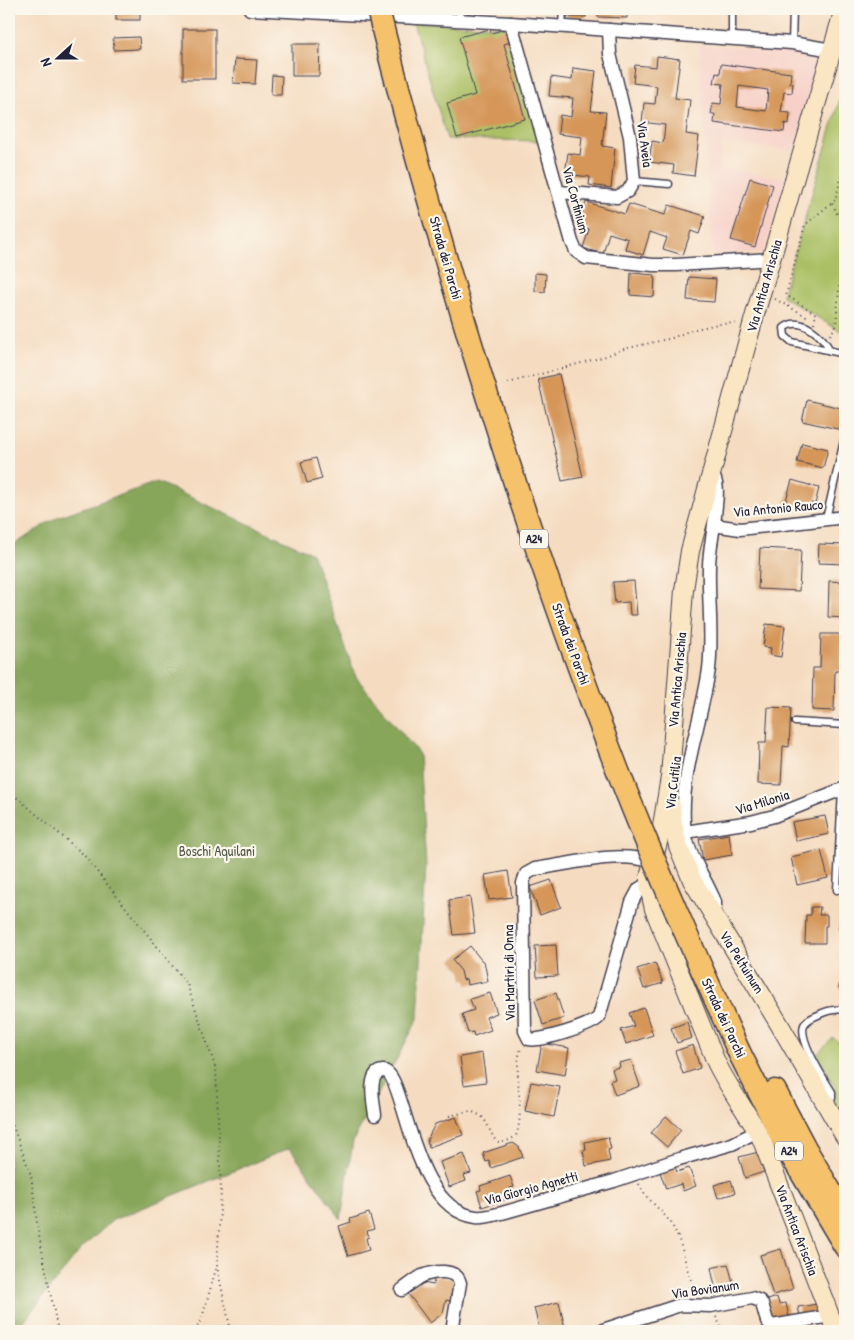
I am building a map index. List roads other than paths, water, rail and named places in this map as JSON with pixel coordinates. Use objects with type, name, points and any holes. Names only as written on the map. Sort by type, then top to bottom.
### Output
[{"type":"highway","name":"Strada dei Parchi","points":[[378,9],[415,150],[491,409],[544,568],[619,773],[690,943],[746,1050],[845,1216]]},
{"type":"highway","name":"Strada dei Parchi","points":[[393,9],[428,145],[478,319],[554,554],[611,714],[746,1050],[791,1155],[845,1246]]},
{"type":"main road","name":"Via Antica Arischia","points":[[833,1324],[758,1131],[725,1082],[716,1062],[657,915],[650,887],[653,862],[662,826],[670,777],[685,579],[697,523],[754,318],[844,9]]},
{"type":"main road","name":"Via Peltuinum","points":[[670,777],[672,824],[688,873],[845,1137]]},
{"type":"main road","points":[[650,887],[659,896],[675,897],[686,890],[688,873],[681,861],[671,856],[659,857],[653,862]]},
{"type":"street","points":[[250,9],[460,15],[511,23],[792,43],[832,50]]},
{"type":"street","name":"Via Corfinium","points":[[511,23],[574,249],[584,257],[653,265],[772,259]]},
{"type":"street","name":"Via Aveia","points":[[559,192],[617,197],[628,192],[634,181],[630,137],[610,54],[609,30]]},
{"type":"street","name":"Via Cutilia","points":[[711,473],[716,486],[709,566],[709,667],[686,781],[683,810],[684,832],[693,861],[715,902],[711,912]]},
{"type":"street","name":"Via Antonio Rauco","points":[[714,525],[740,529],[845,517]]},
{"type":"street","name":"Via Milonia","points":[[684,832],[751,822],[774,816],[844,788]]},
{"type":"street","name":"Via Martiri di Onna","points":[[650,887],[639,889],[632,902],[599,1017],[591,1023],[539,1040],[532,1040],[527,1037],[525,1031],[523,903],[523,883],[526,874],[534,869],[620,857],[638,858],[653,862]]},
{"type":"street","name":"Via Giorgio Agnetti","points":[[375,1115],[372,1084],[378,1072],[388,1072],[394,1081],[407,1118],[414,1146],[430,1182],[438,1194],[452,1206],[463,1214],[475,1217],[502,1213],[634,1174],[732,1144],[758,1131]]},
{"type":"street","points":[[402,1290],[424,1275],[431,1273],[450,1272],[459,1277],[460,1283],[452,1331]]},
{"type":"street","name":"Via Bovianum","points":[[600,1331],[680,1306],[708,1306],[752,1298],[762,1304],[767,1321],[772,1326],[833,1324]]},
{"type":"lane","points":[[562,27],[563,9]]},
{"type":"lane","points":[[732,9],[732,39]]},
{"type":"lane","points":[[792,43],[793,9]]},
{"type":"lane","points":[[634,181],[669,184]]},
{"type":"lane","points":[[830,350],[826,341],[813,330],[792,324],[786,327],[784,333],[790,342],[845,354]]},
{"type":"lane","points":[[826,519],[845,436]]},
{"type":"lane","points":[[795,722],[845,725]]},
{"type":"lane","points":[[837,890],[844,788]]},
{"type":"lane","points":[[826,1105],[832,1098],[832,1092],[809,1050],[803,1031],[804,1026],[812,1017],[825,1011],[845,1010]]},
{"type":"park label","name":"Boschi Aquilani","points":[[217,851]]}]
